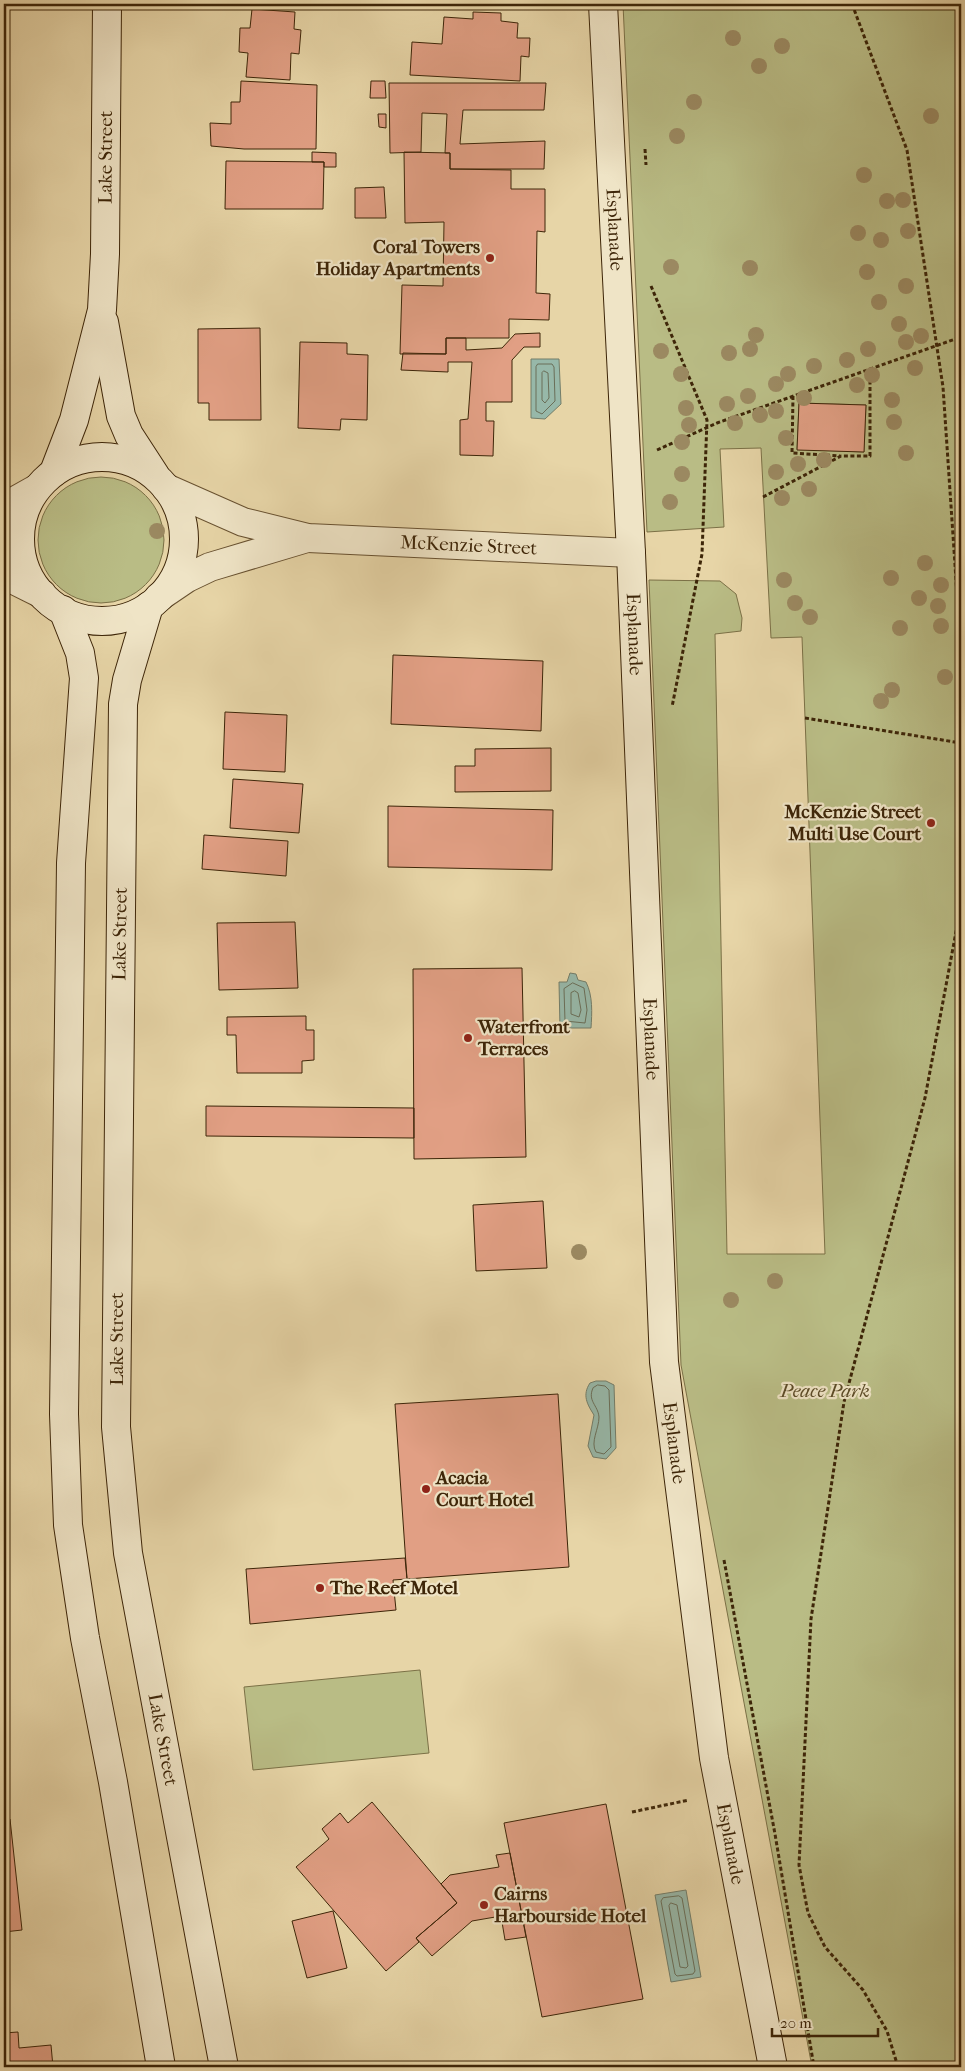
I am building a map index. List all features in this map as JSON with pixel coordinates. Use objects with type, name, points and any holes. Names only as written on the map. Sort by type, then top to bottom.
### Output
[{"type":"main road","name":"Lake Street","points":[[45,481],[74,420],[102,310],[106,254],[107,4]]},
{"type":"main road","name":"Esplanade","points":[[603,4],[627,463],[664,1362],[714,1758],[773,2067]]},
{"type":"main road","name":"Lake Street","points":[[102,310],[121,416],[129,435],[162,483]]},
{"type":"main road","points":[[4,507],[79,460],[106,457],[133,463],[162,483],[179,511],[183,524],[183,551],[175,576],[154,602],[138,612],[113,620],[87,619],[63,610],[42,594],[4,575]]},
{"type":"main road","points":[[42,594],[26,570],[20,543],[24,515],[45,481]]},
{"type":"main road","name":"McKenzie Street","points":[[162,483],[243,522],[308,538],[631,553]]},
{"type":"main road","name":"McKenzie Street","points":[[154,602],[187,578],[210,566],[308,538]]},
{"type":"main road","name":"Lake Street","points":[[154,602],[127,680],[122,704],[116,1427],[128,1553],[224,2067]]},
{"type":"main road","points":[[63,610],[80,653],[84,678],[71,863],[64,1414],[68,1524],[85,1638],[113,1782],[161,2067]]},
{"type":"path","points":[[852,4],[907,150],[943,387],[961,654]]},
{"type":"path","points":[[645,147],[646,166]]},
{"type":"path","points":[[648,278],[707,420],[702,554],[672,704],[672,714]]},
{"type":"path","points":[[627,463],[707,428],[961,337]]},
{"type":"path","points":[[793,396],[792,453],[870,456],[870,369]]},
{"type":"path","points":[[763,497],[841,456]]},
{"type":"path","points":[[805,718],[961,743]]},
{"type":"path","points":[[898,2067],[888,2031],[863,1990],[825,1947],[808,1913],[798,1865],[811,1619],[844,1402],[925,1098],[961,905]]},
{"type":"path","points":[[724,1560],[775,1834],[814,2067]]},
{"type":"path","points":[[632,1812],[694,1799]]},
{"type":"green space","name":"Peace Park","points":[[623,4],[961,4],[961,2067],[812,2067],[681,1365],[649,580],[720,581],[736,594],[742,618],[741,631],[715,634],[727,1254],[825,1254],[802,637],[771,638],[761,448],[720,449],[724,527],[647,532]],"holes":[[[799,403],[866,405],[864,452],[797,449]]]},
{"type":"green space","points":[[101,477],[125,482],[145,496],[159,516],[164,540],[159,564],[145,584],[125,598],[101,603],[77,598],[57,584],[43,564],[38,540],[43,516],[57,496],[77,482]]},
{"type":"green space","points":[[420,1670],[429,1753],[253,1770],[244,1687]]},
{"type":"water","points":[[531,359],[559,359],[561,404],[545,419],[531,418]]},
{"type":"water","points":[[570,973],[576,974],[578,980],[586,982],[588,987],[592,1005],[591,1028],[560,1028],[559,982],[567,982]]},
{"type":"water","points":[[606,1381],[614,1385],[616,1448],[606,1459],[593,1457],[588,1446],[594,1415],[588,1403],[586,1392],[590,1383]]},
{"type":"water","points":[[686,1890],[701,1977],[671,1982],[655,1895]]},
{"type":"building","points":[[252,9],[295,12],[294,29],[301,30],[299,54],[291,53],[290,80],[246,77],[248,53],[239,52],[240,28],[250,28]]},
{"type":"building","points":[[473,12],[501,13],[501,21],[518,23],[517,38],[530,38],[529,57],[521,56],[520,81],[410,75],[412,42],[442,44],[444,17],[473,19]]},
{"type":"building","points":[[241,81],[317,85],[316,149],[244,149],[211,146],[210,123],[231,124],[231,102],[240,102]]},
{"type":"building","points":[[371,81],[385,81],[386,98],[370,98]]},
{"type":"building","points":[[389,83],[546,83],[544,110],[463,110],[460,144],[545,141],[544,169],[450,169],[450,153],[445,153],[447,114],[422,113],[421,152],[390,153]]},
{"type":"building","points":[[378,114],[386,114],[386,128],[379,127]]},
{"type":"building","points":[[312,152],[336,153],[336,167],[324,167],[324,162],[312,162]]},
{"type":"building","name":"Coral Towers Holiday Apartments","points":[[404,152],[450,153],[450,169],[511,170],[511,189],[545,189],[545,232],[537,231],[536,293],[550,294],[549,320],[509,319],[509,338],[446,338],[446,354],[400,354],[402,285],[443,286],[444,222],[405,223]]},
{"type":"building","points":[[226,161],[324,162],[323,209],[225,209]]},
{"type":"building","points":[[384,187],[386,218],[355,218],[355,188]]},
{"type":"building","points":[[260,328],[261,420],[209,420],[209,403],[198,403],[198,329]]},
{"type":"building","points":[[540,333],[540,347],[524,347],[512,360],[512,402],[486,402],[486,421],[494,421],[493,456],[460,455],[460,420],[468,419],[472,362],[448,362],[448,372],[401,370],[403,353],[446,354],[446,338],[466,338],[466,350],[502,348],[515,334]]},
{"type":"building","points":[[300,342],[347,343],[347,354],[368,355],[367,420],[341,419],[340,430],[298,428]]},
{"type":"building","points":[[799,403],[866,405],[864,452],[797,450]]},
{"type":"building","points":[[393,655],[543,661],[541,731],[391,724]]},
{"type":"building","points":[[225,712],[287,715],[285,772],[223,769]]},
{"type":"building","points":[[551,748],[551,791],[455,792],[455,766],[475,766],[475,749]]},
{"type":"building","points":[[233,779],[303,784],[299,833],[230,828]]},
{"type":"building","points":[[388,806],[553,810],[552,870],[388,867]]},
{"type":"building","points":[[204,835],[288,841],[286,876],[202,869]]},
{"type":"building","points":[[295,922],[298,988],[219,990],[217,923]]},
{"type":"building","name":"Waterfront Terraces","points":[[522,968],[526,1157],[414,1159],[413,969]]},
{"type":"building","points":[[306,1016],[306,1030],[314,1030],[314,1060],[302,1061],[302,1073],[237,1073],[236,1035],[227,1035],[227,1017]]},
{"type":"building","points":[[206,1106],[414,1108],[414,1138],[206,1136]]},
{"type":"building","points":[[543,1201],[547,1268],[476,1271],[473,1205]]},
{"type":"building","points":[[558,1394],[569,1567],[407,1579],[395,1404]]},
{"type":"building","points":[[405,1558],[407,1579],[393,1580],[396,1610],[250,1624],[246,1569]]},
{"type":"building","points":[[372,1802],[457,1903],[416,1938],[419,1942],[386,1971],[296,1867],[329,1839],[322,1829],[340,1813],[348,1823]]},
{"type":"building","points":[[606,1804],[643,1999],[542,2017],[504,1823]]},
{"type":"building","points":[[10,1819],[22,1930],[4,1932],[4,1820]]},
{"type":"building","points":[[510,1853],[526,1937],[505,1940],[501,1916],[472,1921],[432,1956],[416,1938],[457,1903],[441,1884],[450,1875],[499,1867],[496,1855]]},
{"type":"building","points":[[333,1911],[347,1968],[307,1978],[292,1921]]},
{"type":"building","points":[[18,2032],[19,2048],[51,2045],[53,2067],[4,2067],[4,2033]]},
{"type":"place","name":"Coral Towers Holiday Apartments","points":[[490,258]]},
{"type":"place","name":"McKenzie Street Multi Use Court","points":[[931,823]]},
{"type":"place","name":"Waterfront Terraces","points":[[468,1038]]},
{"type":"place","name":"Acacia Court Hotel","points":[[426,1489]]},
{"type":"place","name":"The Reef Motel","points":[[320,1588]]},
{"type":"place","name":"Cairns Harbourside Hotel","points":[[484,1905]]}]
